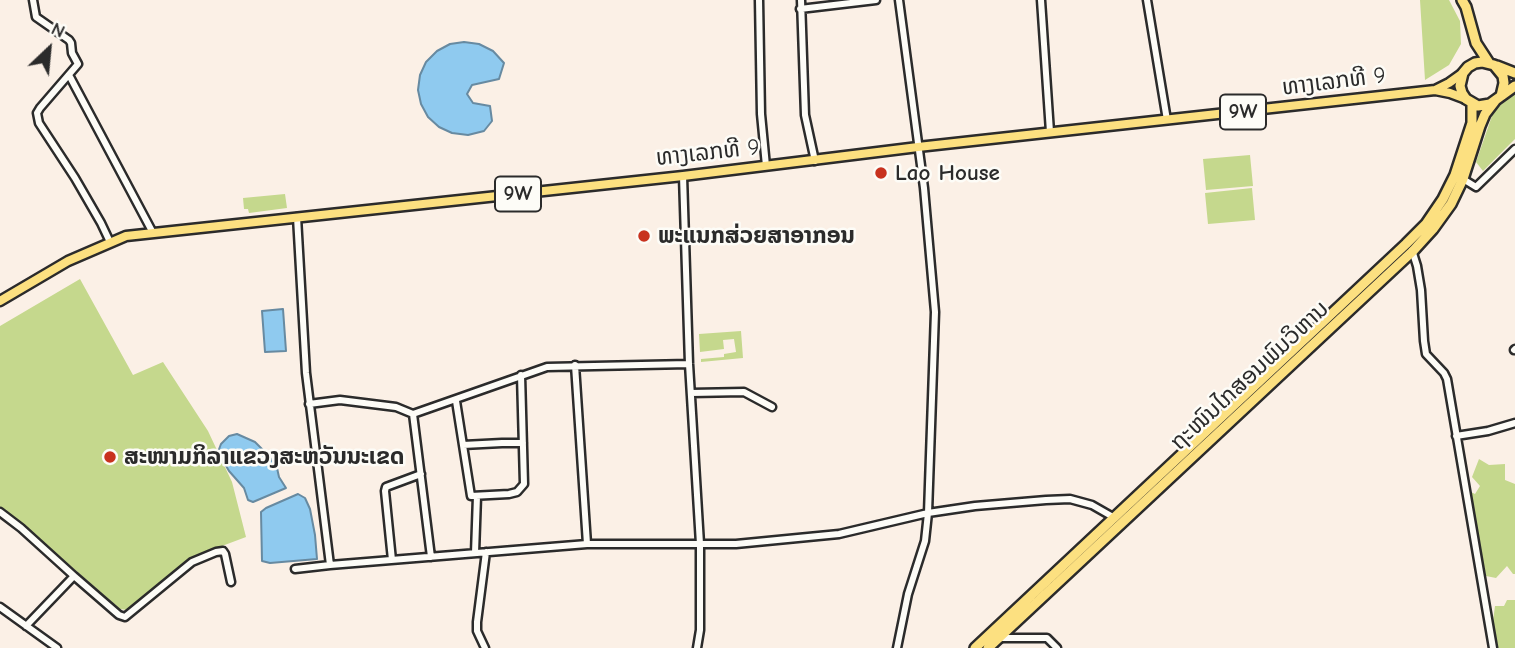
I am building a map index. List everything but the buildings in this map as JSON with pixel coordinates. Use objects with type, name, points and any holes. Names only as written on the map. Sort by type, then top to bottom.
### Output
[{"type":"highway","points":[[1462,0],[1476,43],[1499,70],[1504,83],[1498,99]]},
{"type":"highway","points":[[1476,43],[1460,86],[1469,101],[1484,106],[1515,86]]},
{"type":"highway","points":[[1465,70],[1482,62],[1515,73]]},
{"type":"highway","name":"ຖະໜົນໄກສອນພົມວິຫານ","points":[[975,648],[1114,517],[1433,229],[1451,204],[1463,179],[1485,114],[1498,99]]},
{"type":"highway","name":"ຖະໜົນໄກສອນພົມວິຫານ","points":[[988,648],[1410,248],[1443,199],[1455,175],[1472,123],[1469,101]]},
{"type":"main road","name":"ທາງເລກທີ 9","points":[[1435,90],[1465,70]]},
{"type":"main road","name":"ທາງເລກທີ 9","points":[[0,301],[68,261],[126,236],[683,176],[918,147],[1435,90],[1469,101]]},
{"type":"street","points":[[33,0],[36,18],[69,40],[78,64],[40,108],[37,117],[48,140],[95,212],[110,242]]},
{"type":"street","points":[[760,0],[761,114],[766,166]]},
{"type":"street","points":[[800,0],[805,115],[815,161]]},
{"type":"street","points":[[800,9],[876,0]]},
{"type":"street","points":[[897,648],[908,594],[925,541],[935,312],[924,188],[899,0]]},
{"type":"street","points":[[1041,0],[1050,132]]},
{"type":"street","points":[[1147,0],[1167,120]]},
{"type":"street","points":[[69,75],[153,233]]},
{"type":"street","points":[[1463,179],[1476,187],[1515,149]]},
{"type":"street","points":[[683,176],[689,364],[700,544],[700,630],[697,648]]},
{"type":"street","points":[[297,218],[306,373],[330,565]]},
{"type":"street","points":[[1410,248],[1417,266],[1421,290],[1426,355],[1447,379],[1493,648]]},
{"type":"street","points":[[309,404],[340,400],[396,407],[414,414],[547,367],[689,364]]},
{"type":"street","points":[[575,365],[587,544]]},
{"type":"street","points":[[456,401],[471,496],[517,492],[524,484],[521,375]]},
{"type":"street","points":[[691,393],[744,392],[772,407]]},
{"type":"street","points":[[414,414],[430,557]]},
{"type":"street","points":[[1457,436],[1515,423]]},
{"type":"street","points":[[463,445],[523,443]]},
{"type":"street","points":[[392,560],[386,487],[421,474]]},
{"type":"street","points":[[475,553],[477,496]]},
{"type":"street","points":[[295,569],[587,544],[736,544],[839,534],[928,513],[975,506],[1070,499],[1091,505],[1114,517]]},
{"type":"street","points":[[0,512],[119,615],[125,617],[192,562],[216,552],[225,554],[231,582]]},
{"type":"street","points":[[485,648],[477,631],[477,622],[486,552]]},
{"type":"street","points":[[26,626],[74,576]]},
{"type":"street","points":[[0,607],[57,648]]},
{"type":"street","points":[[999,638],[1047,638],[1057,648]]},
{"type":"green space","points":[[1420,0],[1449,0],[1460,21],[1461,44],[1449,65],[1425,80]]},
{"type":"green space","points":[[1515,93],[1515,139],[1483,171],[1476,162],[1493,113]]},
{"type":"green space","points":[[1250,155],[1253,186],[1206,190],[1203,159]]},
{"type":"green space","points":[[1252,188],[1255,220],[1208,224],[1205,193]]},
{"type":"green space","points":[[285,194],[287,208],[249,213],[248,209],[244,209],[243,198]]},
{"type":"green space","name":"ສະໜາມກິລາແຂວງສະຫວັນນະເຂດ","points":[[80,279],[133,375],[163,362],[208,431],[232,482],[246,537],[190,558],[127,610],[120,609],[0,507],[0,326]]},
{"type":"green space","points":[[741,331],[743,358],[701,362],[701,359],[724,357],[724,354],[736,352],[734,339],[723,340],[724,349],[700,352],[699,334]]},
{"type":"green space","points":[[1479,459],[1489,465],[1505,464],[1505,480],[1515,484],[1515,574],[1507,566],[1496,578],[1486,576],[1469,491],[1475,494],[1480,486],[1472,477]]},
{"type":"green space","points":[[1507,600],[1515,600],[1515,648],[1498,648],[1493,621],[1495,606],[1504,606]]},
{"type":"water","points":[[450,44],[479,44],[493,51],[504,63],[499,79],[472,85],[467,94],[473,103],[490,106],[492,121],[484,131],[468,135],[452,133],[439,127],[428,117],[418,90],[420,75],[426,62],[437,51]]},
{"type":"water","points":[[283,309],[286,351],[265,352],[262,311]]},
{"type":"water","points":[[237,434],[255,442],[269,456],[286,488],[253,502],[248,500],[244,488],[229,471],[218,452],[229,436]]},
{"type":"water","points":[[298,494],[305,498],[310,509],[317,559],[270,563],[262,561],[261,512]]},
{"type":"place","name":"Lao House","points":[[881,173]]},
{"type":"place","name":"ພະແນກສ່ວຍສາອາກອນ","points":[[644,236]]},
{"type":"place","name":"ສະໜາມກິລາແຂວງສະຫວັນນະເຂດ","points":[[110,457]]}]
